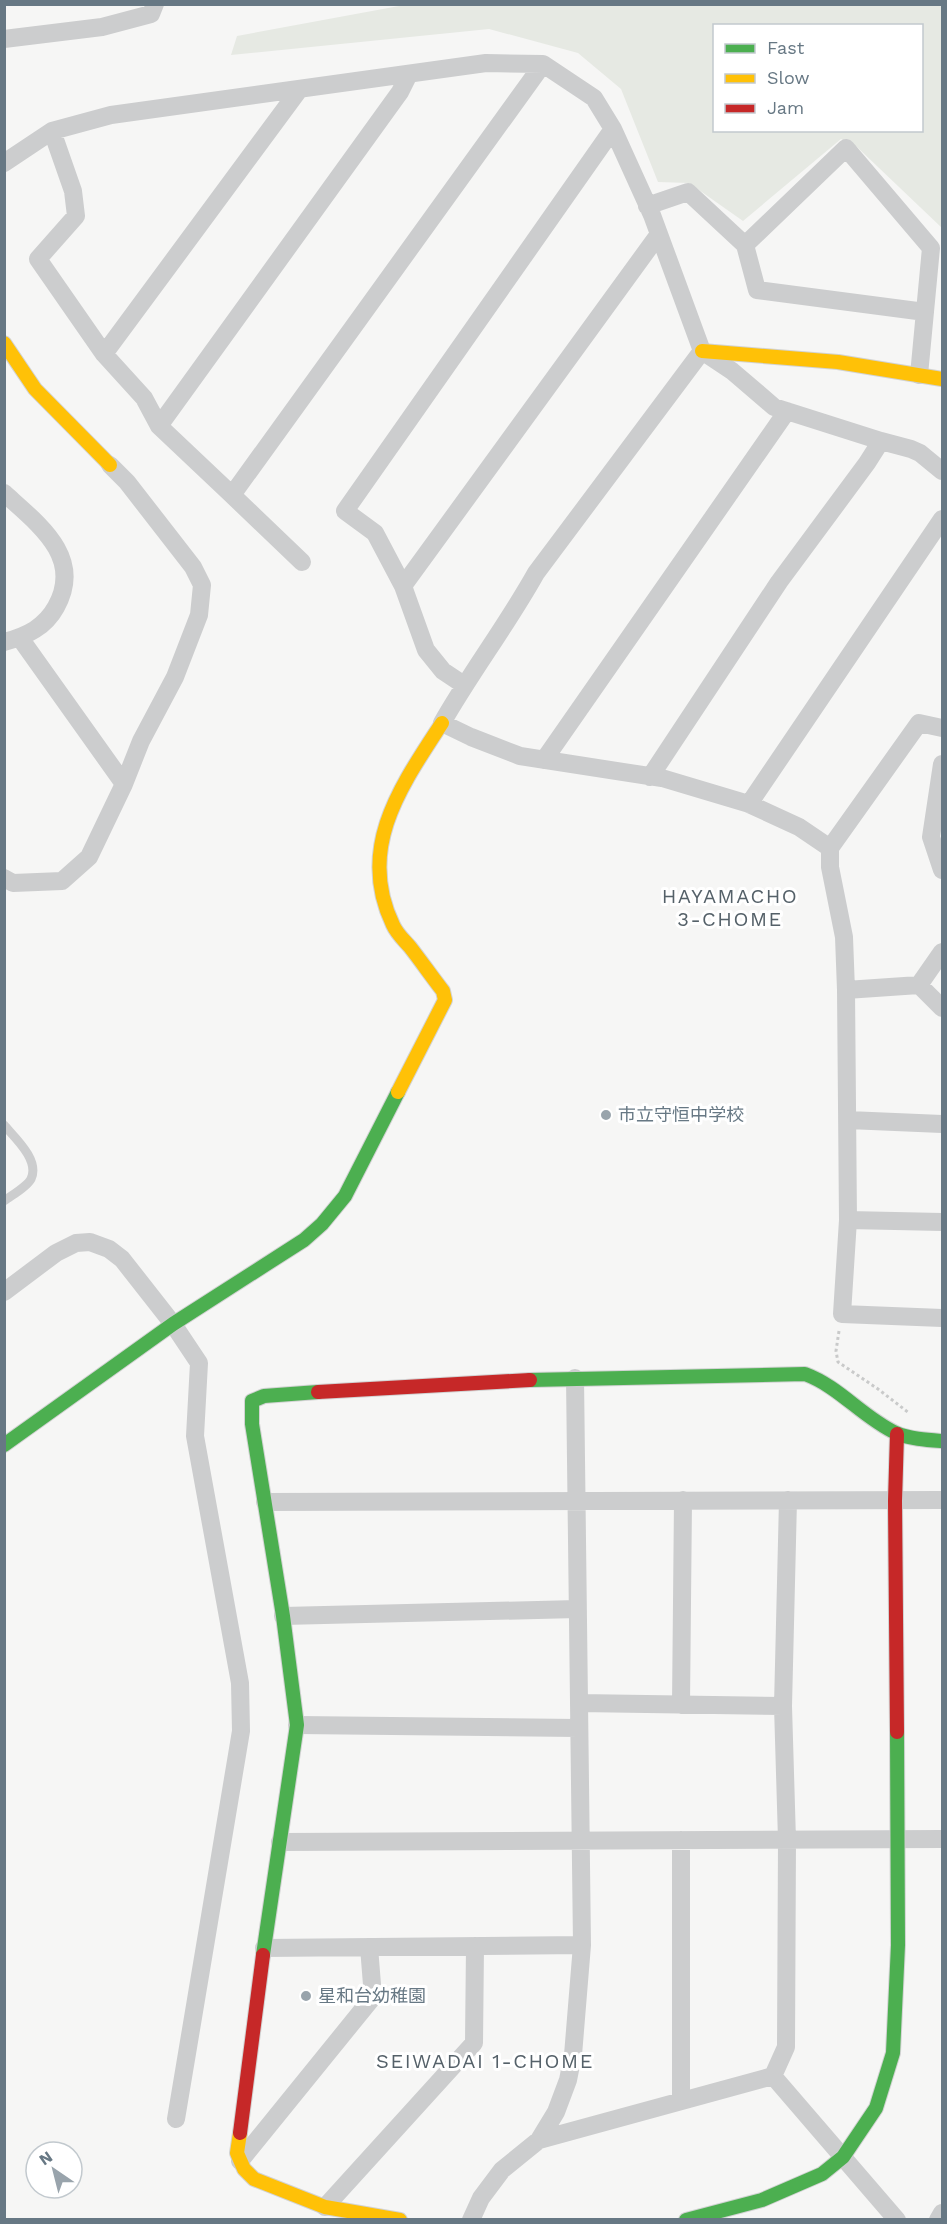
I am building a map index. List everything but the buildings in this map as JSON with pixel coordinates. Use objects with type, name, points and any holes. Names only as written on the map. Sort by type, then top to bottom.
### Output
[{"type":"street","points":[[4,39],[102,27],[151,14],[155,4]]},
{"type":"street","points":[[4,163],[52,131],[111,115],[486,63],[543,64],[594,98],[613,129],[659,234],[702,351],[732,371],[774,407],[920,453],[942,471]]},
{"type":"street","points":[[232,495],[543,64]]},
{"type":"street","points":[[159,426],[400,92],[409,74]]},
{"type":"street","points":[[104,354],[298,90]]},
{"type":"street","points":[[464,685],[443,671],[426,650],[403,586],[375,533],[345,511],[613,129]]},
{"type":"street","points":[[52,131],[73,191],[75,216],[38,259],[104,354],[144,398],[159,426],[303,562]]},
{"type":"street","points":[[745,245],[846,148],[931,248],[919,375]]},
{"type":"street","points":[[647,206],[688,192],[745,245],[757,290],[925,312]]},
{"type":"street","points":[[403,586],[659,234]]},
{"type":"street","points":[[4,343],[35,389],[127,482],[193,567],[202,585],[199,615],[176,677],[141,741],[124,784],[89,857],[62,881],[13,883],[4,878]]},
{"type":"street","points":[[702,351],[838,362],[942,379]]},
{"type":"street","points":[[4,1445],[173,1324],[304,1240],[322,1224],[345,1196],[445,1000],[443,991],[394,926],[380,888],[378,855],[389,812],[402,786],[464,685],[517,607],[536,573],[702,351]]},
{"type":"street","points":[[544,760],[787,411]]},
{"type":"street","points":[[650,777],[779,582],[881,441]]},
{"type":"street","points":[[4,493],[47,532],[65,565],[64,592],[48,621],[12,640],[124,784]]},
{"type":"street","points":[[749,804],[942,519]]},
{"type":"street","points":[[442,723],[506,751],[544,760],[662,778],[749,804],[799,827],[830,848]]},
{"type":"street","points":[[942,728],[919,723],[830,848],[830,867],[844,937],[846,990],[848,1220],[842,1314],[942,1318]]},
{"type":"street","points":[[942,764],[931,837],[942,870]]},
{"type":"street","points":[[920,985],[942,952]]},
{"type":"street","points":[[846,990],[920,985]]},
{"type":"street","points":[[920,985],[942,1008]]},
{"type":"street","points":[[848,1120],[942,1124]]},
{"type":"street","points":[[848,1220],[942,1222]]},
{"type":"street","points":[[4,1292],[56,1253],[76,1243],[90,1242],[109,1249],[122,1259],[173,1324],[199,1363],[195,1436],[240,1683],[241,1731],[176,2119]]},
{"type":"street","points":[[400,2220],[325,2207],[254,2179],[240,2161],[237,2153],[297,1725],[252,1401],[256,1398],[385,1387],[575,1378],[806,1374],[830,1384],[875,1420],[897,1434],[942,1441]]},
{"type":"street","points":[[471,2220],[481,2198],[502,2170],[539,2140],[556,2112],[568,2080],[577,2024],[582,1945],[575,1378]]},
{"type":"street","points":[[686,2220],[762,2200],[822,2174],[843,2157],[876,2108],[893,2053],[898,1945],[895,1501],[897,1434]]},
{"type":"street","points":[[681,1705],[682,1500]]},
{"type":"street","points":[[773,2076],[786,2047],[787,1840],[783,1706],[788,1500]]},
{"type":"street","points":[[265,1502],[942,1500]]},
{"type":"street","points":[[283,1616],[578,1609]]},
{"type":"street","points":[[579,1703],[783,1706]]},
{"type":"street","points":[[297,1725],[578,1728]]},
{"type":"street","points":[[280,1842],[942,1839]]},
{"type":"street","points":[[681,1840],[681,2101]]},
{"type":"street","points":[[264,1948],[582,1945]]},
{"type":"street","points":[[325,2207],[474,2043],[475,1946]]},
{"type":"street","points":[[240,2161],[373,1997],[369,1947]]},
{"type":"street","points":[[773,2076],[897,2220]]},
{"type":"street","points":[[539,2140],[773,2076]]},
{"type":"street","points":[[938,2220],[942,2213]]},
{"type":"lane","points":[[4,1125],[28,1155],[34,1168],[30,1181],[4,1201]]},
{"type":"path","points":[[842,1314],[836,1351],[838,1362],[909,1414],[917,1416]]},
{"type":"shaded area","points":[[400,5],[942,5],[942,228],[857,147],[841,139],[743,221],[689,183],[658,182],[621,89],[578,53],[489,29],[231,55],[237,36]]},
{"type":"traffic: fast","points":[[4,1445],[173,1324],[304,1240],[322,1224],[345,1196],[398,1092]]},
{"type":"traffic: fast","points":[[530,1380],[805,1374],[829,1386],[872,1419],[896,1433],[913,1438],[942,1441]]},
{"type":"traffic: fast","points":[[263,1955],[297,1725],[283,1616],[252,1424],[252,1401],[264,1396],[318,1392]]},
{"type":"traffic: fast","points":[[686,2220],[762,2200],[822,2174],[843,2157],[876,2108],[893,2053],[898,1945],[897,1732]]},
{"type":"traffic: slow","points":[[4,343],[35,389],[110,465]]},
{"type":"traffic: slow","points":[[702,351],[838,362],[942,379]]},
{"type":"traffic: slow","points":[[398,1092],[445,1000],[443,991],[393,925],[383,897],[379,870],[381,844],[388,819],[399,794],[442,723]]},
{"type":"traffic: slow","points":[[240,2133],[237,2153],[244,2169],[254,2179],[325,2207],[400,2220]]},
{"type":"traffic: jam","points":[[318,1392],[530,1380]]},
{"type":"traffic: jam","points":[[897,1434],[895,1501],[897,1732]]},
{"type":"traffic: jam","points":[[240,2133],[263,1955]]},
{"type":"place","name":"市立守恒中学校","points":[[606,1115]]},
{"type":"place","name":"星和台幼稚園","points":[[306,1996]]},
{"type":"district","name":"HAYAMACHO 3-CHOME","points":[[730,908]]},
{"type":"district","name":"SEIWADAI 1-CHOME","points":[[485,2061]]}]
